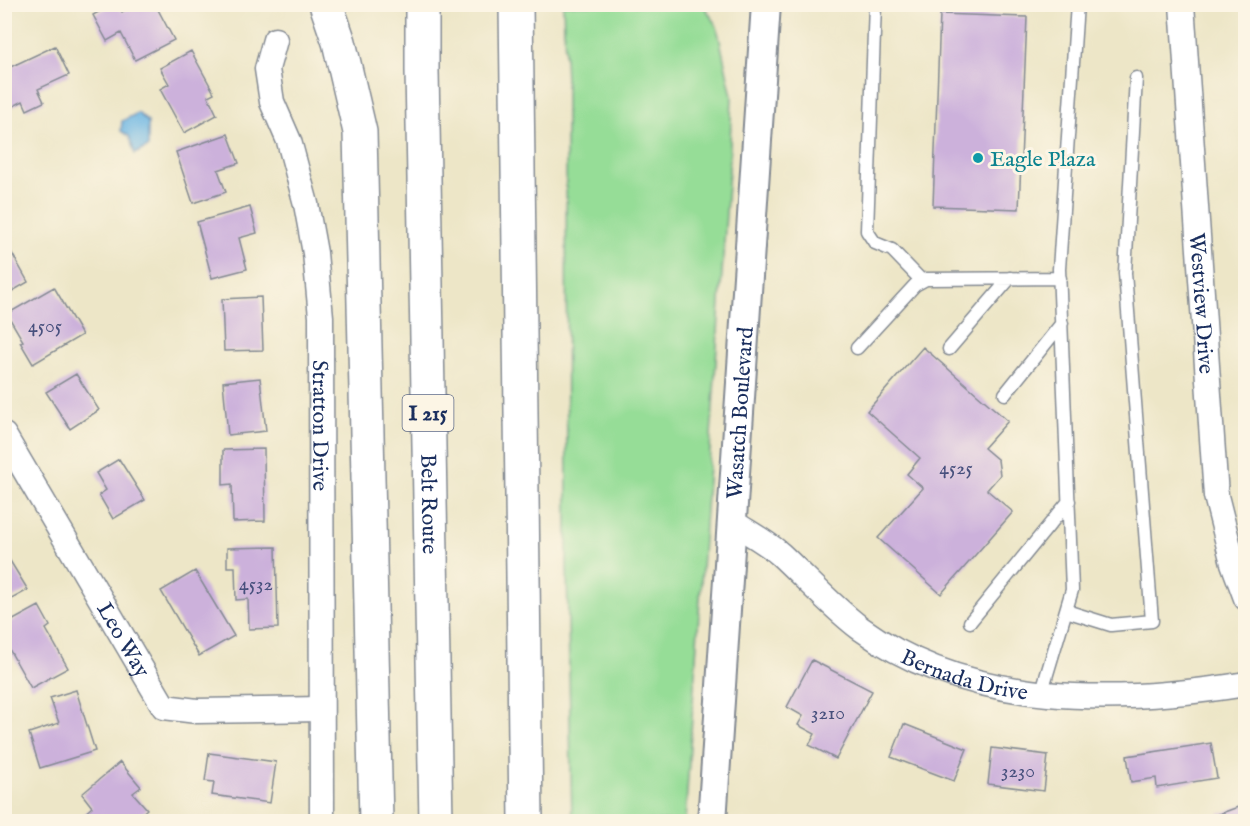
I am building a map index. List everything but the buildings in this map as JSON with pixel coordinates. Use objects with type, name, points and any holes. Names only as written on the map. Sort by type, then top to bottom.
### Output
[{"type":"highway","points":[[326,4],[339,42],[360,132],[376,822]]},
{"type":"highway","name":"Belt Route","points":[[422,4],[436,822]]},
{"type":"highway","points":[[516,4],[525,822]]},
{"type":"street","name":"Wasatch Boulevard","points":[[712,822],[766,4]]},
{"type":"street","name":"Westview Drive","points":[[1182,4],[1216,496],[1233,563],[1245,598]]},
{"type":"street","name":"Stratton Drive","points":[[275,40],[267,69],[272,102],[289,141],[306,204],[315,253],[321,317],[322,822]]},
{"type":"street","name":"Leo Way","points":[[4,435],[164,707],[197,711],[321,709]]},
{"type":"street","name":"Bernada Drive","points":[[731,521],[772,548],[842,614],[883,643],[907,656],[956,676],[1010,690],[1041,694],[1170,693],[1245,684]]},
{"type":"lane","points":[[875,4],[867,231],[875,243],[892,250],[922,281]]},
{"type":"lane","points":[[1041,694],[1072,590],[1060,278],[1077,4]]},
{"type":"lane","points":[[1066,611],[1111,625],[1152,621],[1125,273],[1136,78]]},
{"type":"lane","points":[[949,349],[1010,278]]},
{"type":"lane","points":[[857,348],[915,285],[922,281],[1060,278]]},
{"type":"lane","points":[[1005,394],[1062,323]]},
{"type":"lane","points":[[970,621],[1069,501]]},
{"type":"green space","points":[[563,5],[704,5],[717,27],[732,96],[685,821],[572,821],[567,568],[566,82]]},
{"type":"water","points":[[138,113],[148,122],[148,147],[135,154],[129,136],[121,131],[122,121]]},
{"type":"place","name":"Eagle Plaza","points":[[978,158]]}]
